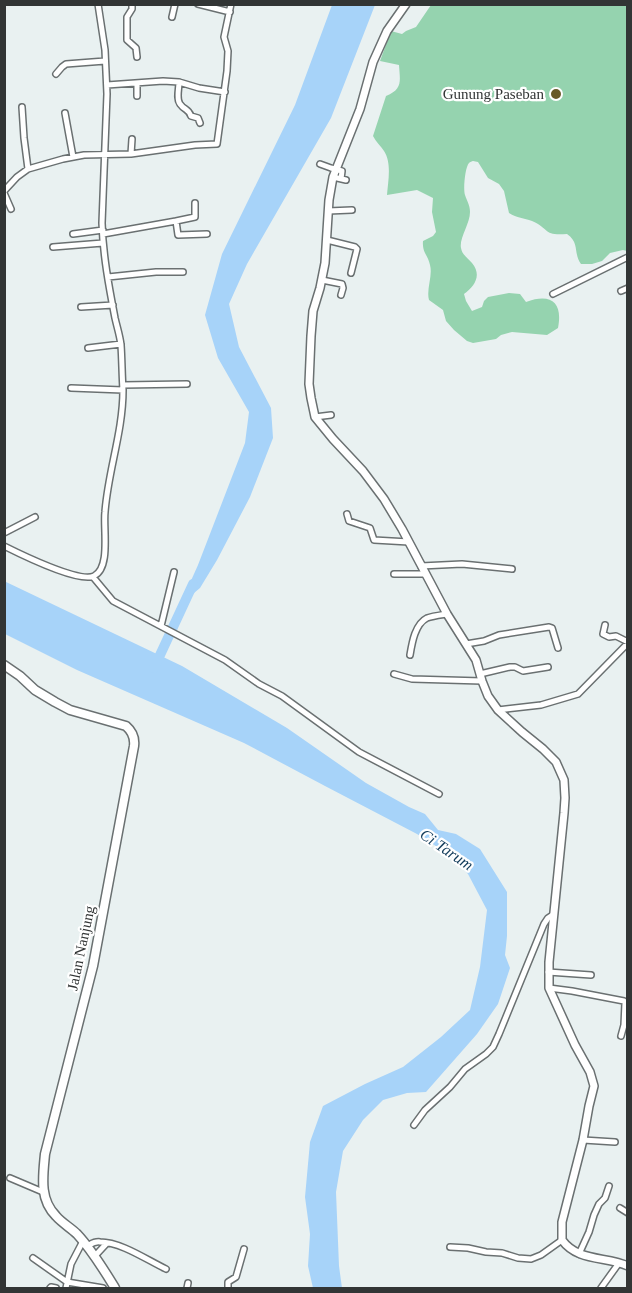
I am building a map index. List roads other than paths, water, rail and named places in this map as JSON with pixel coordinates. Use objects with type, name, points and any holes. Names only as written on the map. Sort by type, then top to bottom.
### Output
[{"type":"main road","name":"Jalan Nanjung","points":[[4,665],[45,697],[70,710],[126,726],[131,730],[134,741],[93,966],[45,1154],[43,1192]]},
{"type":"main road","points":[[43,1192],[50,1210],[85,1244],[115,1288]]},
{"type":"street","points":[[4,546],[53,569],[87,578],[99,573],[105,557],[104,513],[122,420],[123,387],[121,344],[103,243],[107,85],[98,4]]},
{"type":"street","points":[[132,4],[127,17],[127,40],[136,48],[137,57]]},
{"type":"street","points":[[172,17],[175,4]]},
{"type":"street","points":[[198,4],[230,12]]},
{"type":"street","points":[[11,209],[4,192],[28,168],[95,154],[131,154],[217,144],[227,78],[228,51],[224,37],[231,4]]},
{"type":"street","points":[[406,4],[387,31],[373,62],[360,109],[336,169],[340,179],[329,200],[325,263],[314,311],[310,346],[309,384],[315,417],[384,499],[447,614],[476,660],[488,696],[498,710],[556,762],[564,780],[564,813],[548,972],[549,988],[590,1072],[594,1089],[562,1222],[562,1240],[571,1250],[579,1254],[627,1266]]},
{"type":"street","points":[[56,74],[66,64],[105,60]]},
{"type":"street","points":[[107,85],[179,82],[225,93]]},
{"type":"street","points":[[179,82],[179,103],[189,110],[191,116],[198,118],[200,123]]},
{"type":"street","points":[[137,83],[137,96]]},
{"type":"street","points":[[22,107],[28,168]]},
{"type":"street","points":[[65,113],[73,157]]},
{"type":"street","points":[[131,154],[132,139]]},
{"type":"street","points":[[320,164],[336,169]]},
{"type":"street","points":[[73,234],[103,232],[195,217],[195,203]]},
{"type":"street","points":[[328,211],[351,210]]},
{"type":"street","points":[[176,221],[178,235],[207,234]]},
{"type":"street","points":[[327,240],[357,249],[351,273]]},
{"type":"street","points":[[53,247],[103,243]]},
{"type":"street","points":[[553,294],[627,257]]},
{"type":"street","points":[[108,277],[183,272]]},
{"type":"street","points":[[322,280],[342,284],[344,288],[341,295]]},
{"type":"street","points":[[621,291],[627,288]]},
{"type":"street","points":[[81,307],[113,305]]},
{"type":"street","points":[[88,348],[121,344]]},
{"type":"street","points":[[71,388],[187,384]]},
{"type":"street","points":[[315,417],[331,415]]},
{"type":"street","points":[[347,514],[349,521],[370,528],[374,540],[409,542]]},
{"type":"street","points":[[4,533],[35,517]]},
{"type":"street","points":[[421,566],[462,564],[512,568]]},
{"type":"street","points":[[161,626],[174,572]]},
{"type":"street","points":[[394,574],[426,574]]},
{"type":"street","points":[[93,577],[113,601],[225,660],[259,684],[282,696],[359,752],[439,794]]},
{"type":"street","points":[[410,655],[421,623],[427,618],[447,614]]},
{"type":"street","points":[[498,710],[541,705],[578,694],[627,642],[616,636],[609,637],[603,634],[605,625]]},
{"type":"street","points":[[466,644],[484,642],[499,635],[549,627],[552,628],[558,648]]},
{"type":"street","points":[[394,674],[412,679],[481,678],[510,667],[523,671],[548,668]]},
{"type":"street","points":[[414,1125],[425,1110],[450,1087],[465,1069],[493,1047],[544,924],[554,914]]},
{"type":"street","points":[[548,972],[591,975]]},
{"type":"street","points":[[549,988],[624,1001],[624,1025],[621,1036]]},
{"type":"street","points":[[583,1140],[615,1142]]},
{"type":"street","points":[[10,1178],[43,1192]]},
{"type":"street","points":[[579,1254],[594,1215],[605,1198],[609,1186]]},
{"type":"street","points":[[620,1208],[627,1212]]},
{"type":"street","points":[[450,1247],[531,1259],[542,1255],[562,1240]]},
{"type":"street","points":[[66,1288],[71,1264],[85,1244],[95,1242],[107,1243],[139,1255],[166,1269]]},
{"type":"street","points":[[94,1257],[107,1243]]},
{"type":"street","points":[[228,1288],[228,1282],[236,1277],[244,1249]]},
{"type":"street","points":[[33,1258],[68,1282],[103,1288]]},
{"type":"street","points":[[601,1288],[619,1263]]},
{"type":"street","points":[[50,1288],[56,1288]]},
{"type":"water","points":[[332,5],[375,5],[331,118],[247,264],[229,304],[239,347],[271,408],[273,438],[250,497],[217,560],[200,588],[188,598],[185,594],[245,443],[249,412],[218,358],[205,315],[222,254],[295,105]]},
{"type":"water","name":"Ci Tarum","points":[[4,581],[182,666],[287,728],[366,783],[425,814],[438,830],[456,834],[480,849],[507,892],[505,955],[510,968],[498,1004],[477,1034],[426,1092],[407,1093],[383,1100],[363,1120],[343,1151],[336,1192],[342,1288],[313,1288],[308,1266],[310,1234],[305,1197],[310,1142],[323,1106],[403,1067],[470,1010],[480,967],[487,910],[468,874],[450,855],[417,834],[244,743],[77,670],[5,634]]},
{"type":"waterway","points":[[154,668],[193,584]]},
{"type":"place","name":"Gunung Paseban","points":[[556,94]]}]
